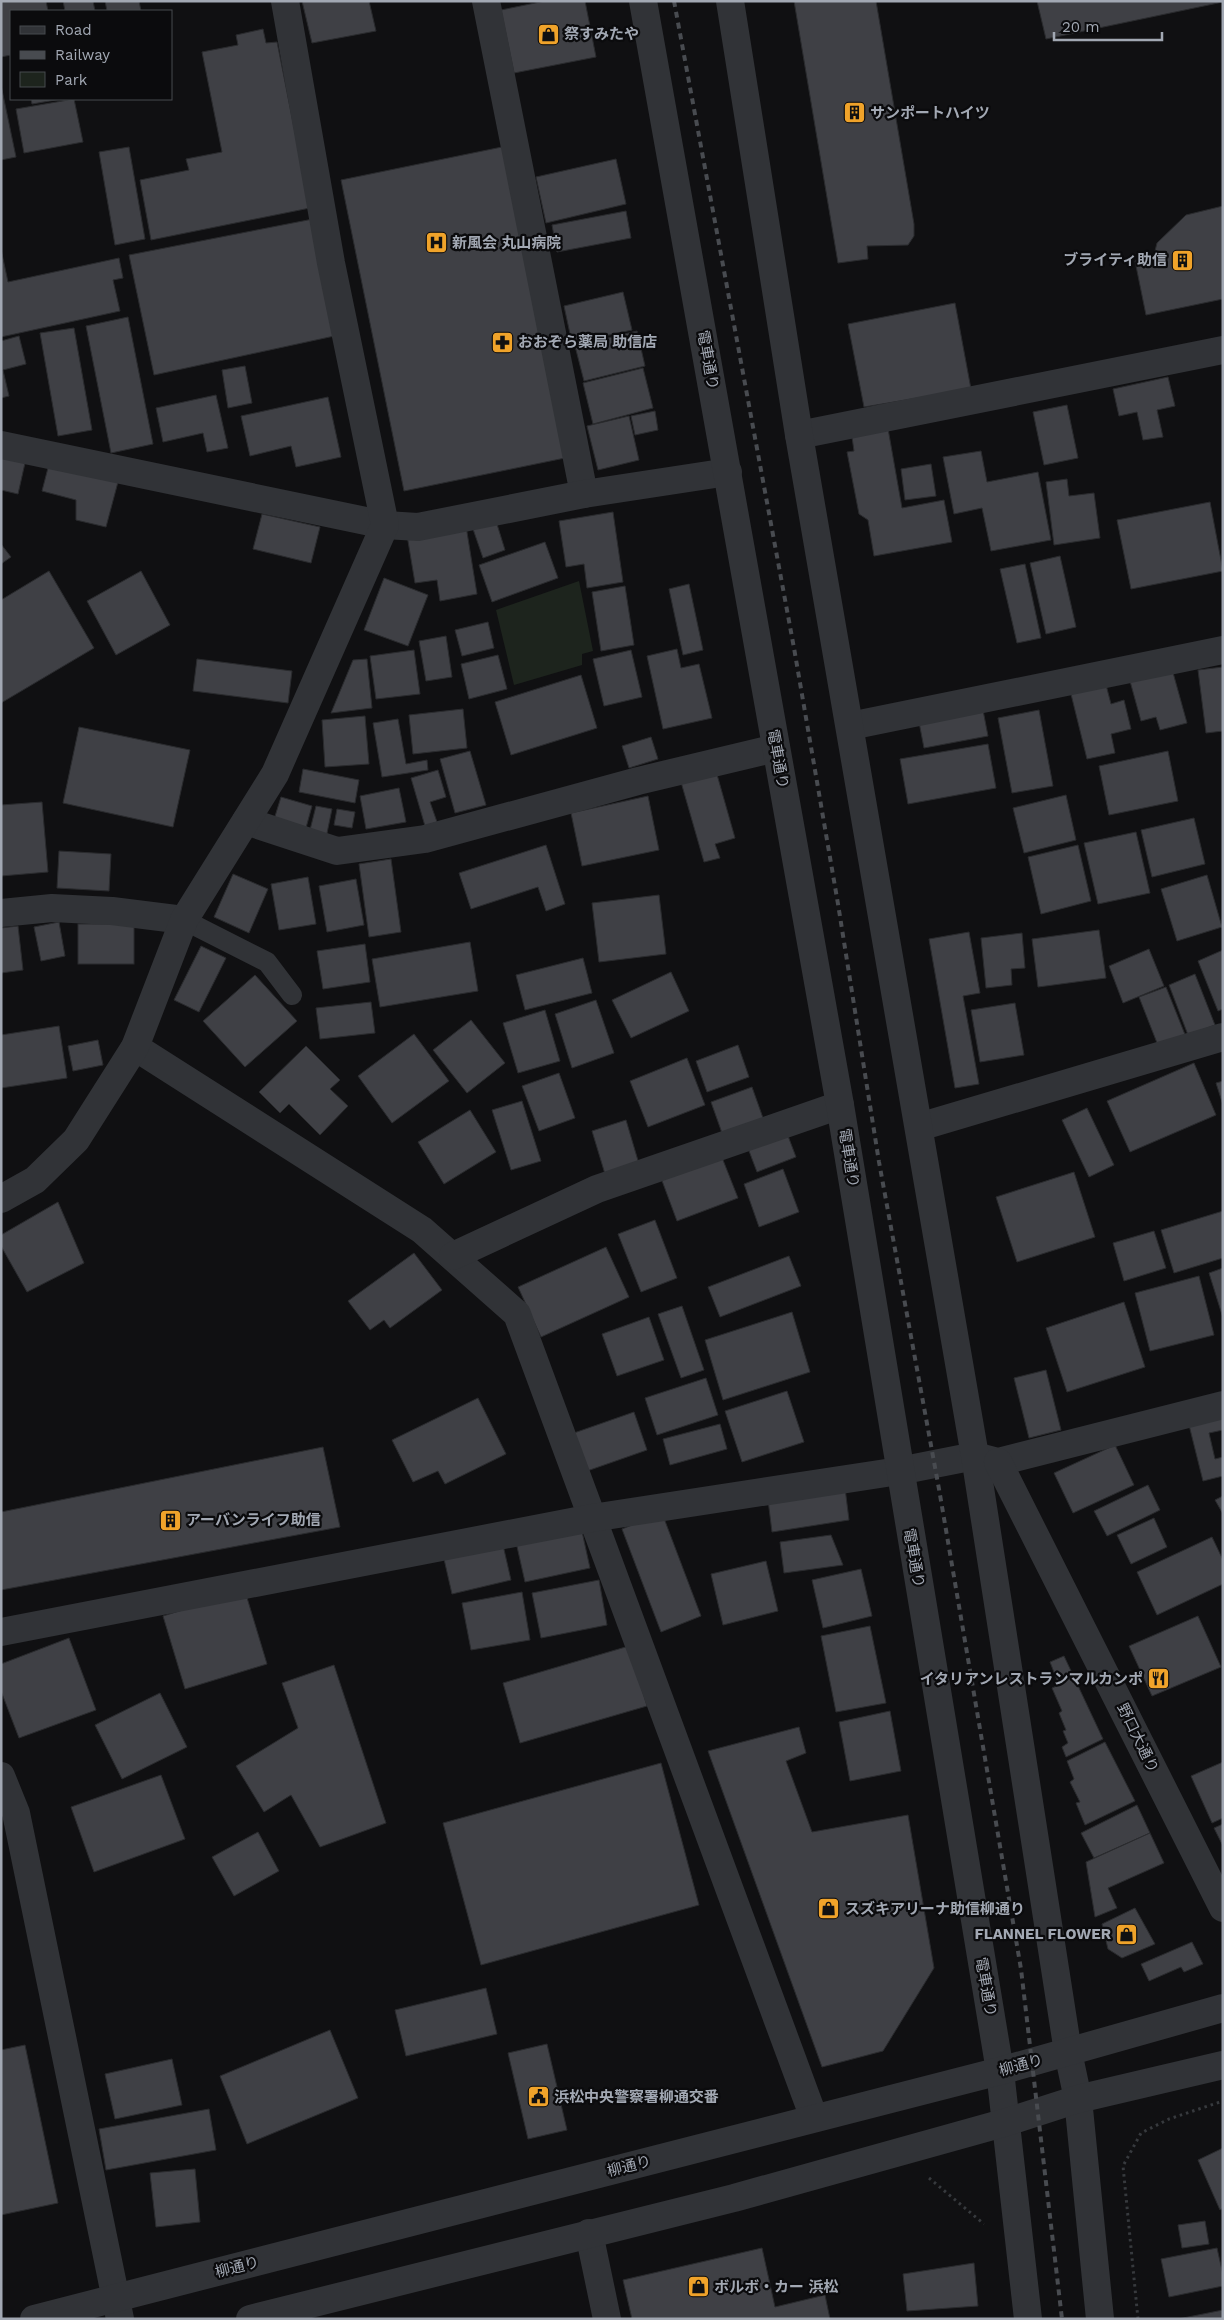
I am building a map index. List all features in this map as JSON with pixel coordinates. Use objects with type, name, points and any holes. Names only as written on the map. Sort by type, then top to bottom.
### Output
[{"type":"street","points":[[1,1199],[35,1180],[76,1140],[135,1048],[184,920],[275,774],[385,525],[332,262],[284,1]]},
{"type":"street","points":[[486,1],[584,494]]},
{"type":"street","name":"電車通り","points":[[643,1],[840,1105],[899,1471],[1000,2071],[1028,2319]]},
{"type":"street","points":[[730,1],[799,435],[918,1127],[987,1459],[1068,2052],[1078,2099],[1100,2319]]},
{"type":"street","points":[[799,435],[1223,350]]},
{"type":"street","points":[[1,445],[385,525],[418,527],[584,494],[728,472]]},
{"type":"street","points":[[850,726],[1223,650]]},
{"type":"street","points":[[246,821],[337,851],[425,839],[638,782],[776,748]]},
{"type":"street","points":[[1,913],[52,908],[112,911],[184,920]]},
{"type":"street","points":[[918,1127],[1223,1037]]},
{"type":"street","points":[[135,1048],[422,1230],[517,1314],[814,2118]]},
{"type":"street","points":[[452,1256],[597,1189],[840,1105]]},
{"type":"street","points":[[1,1632],[592,1518],[987,1459],[1223,1405]]},
{"type":"street","name":"野口大通り","points":[[987,1459],[1223,1908]]},
{"type":"street","points":[[1,1776],[16,1813],[118,2308]]},
{"type":"street","name":"柳通り","points":[[34,2319],[118,2308],[814,2118],[1000,2071],[1223,2008]]},
{"type":"street","points":[[250,2319],[734,2198],[1007,2122],[1078,2099],[1223,2065]]},
{"type":"street","points":[[589,2233],[607,2319]]},
{"type":"lane","points":[[184,920],[267,962],[292,995]]},
{"type":"path","points":[[1138,2319],[1123,2166],[1142,2133],[1169,2119],[1223,2101]]},
{"type":"path","points":[[921,2180],[929,2178],[977,2217],[984,2223],[985,2232]]},
{"type":"green space","points":[[579,581],[593,651],[582,654],[582,665],[514,685],[496,610]]},
{"type":"building","points":[[1,1],[46,1],[48,10],[10,10],[10,55],[1,57]]},
{"type":"building","points":[[63,1],[93,1],[95,10],[65,10]]},
{"type":"building","points":[[105,1],[139,1],[141,10],[107,10]]},
{"type":"building","points":[[302,1],[369,1],[376,31],[312,43]]},
{"type":"building","name":"祭すみたや","points":[[545,1],[585,1],[596,57],[514,73],[501,10]]},
{"type":"building","name":"サンポートハイツ","points":[[794,1],[876,1],[914,224],[914,236],[908,245],[867,246],[868,259],[838,263]]},
{"type":"building","points":[[1037,1],[1223,1],[1223,2],[1046,39]]},
{"type":"building","points":[[263,29],[266,43],[277,42],[310,208],[151,240],[140,180],[189,170],[186,159],[222,152],[202,52],[238,45],[236,35]]},
{"type":"building","points":[[1,85],[16,157],[1,160]]},
{"type":"building","points":[[31,100],[55,100],[32,104]]},
{"type":"building","points":[[74,100],[83,142],[24,153],[16,109]]},
{"type":"building","points":[[129,147],[145,239],[115,245],[99,152]]},
{"type":"building","points":[[502,147],[565,458],[404,491],[341,180]]},
{"type":"building","points":[[616,159],[626,204],[546,223],[536,177]]},
{"type":"building","name":"ブライティ助信","points":[[1223,206],[1223,299],[1146,315],[1135,261],[1153,259],[1157,243],[1186,215]]},
{"type":"building","points":[[626,211],[631,238],[557,252],[552,225]]},
{"type":"building","points":[[313,219],[339,335],[154,375],[129,255]]},
{"type":"building","points":[[1,249],[8,282],[119,258],[123,278],[113,280],[120,311],[1,337]]},
{"type":"building","points":[[623,292],[632,330],[572,343],[564,306]]},
{"type":"building","points":[[955,303],[971,389],[864,407],[848,324]]},
{"type":"building","points":[[128,317],[153,444],[111,453],[86,326]]},
{"type":"building","points":[[74,328],[92,430],[58,436],[40,333]]},
{"type":"building","points":[[637,331],[645,366],[584,381],[575,346]]},
{"type":"building","points":[[19,336],[26,364],[3,370],[9,396],[1,398],[1,341]]},
{"type":"building","points":[[245,366],[252,403],[228,408],[222,370]]},
{"type":"building","points":[[643,368],[653,408],[593,424],[583,383]]},
{"type":"building","points":[[1168,377],[1175,406],[1157,410],[1163,437],[1143,440],[1137,412],[1119,416],[1113,389]]},
{"type":"building","points":[[216,395],[228,448],[207,452],[203,433],[163,442],[156,408]]},
{"type":"building","points":[[328,397],[341,457],[296,467],[291,446],[250,456],[241,416]]},
{"type":"building","points":[[1067,405],[1078,458],[1044,465],[1033,412]]},
{"type":"building","points":[[655,411],[658,430],[635,435],[631,416]]},
{"type":"building","points":[[629,416],[639,460],[598,470],[587,426]]},
{"type":"building","points":[[887,423],[902,508],[944,500],[952,542],[874,556],[868,520],[859,514],[847,452],[854,451],[851,430]]},
{"type":"building","points":[[981,451],[987,482],[1038,472],[1051,540],[991,551],[982,508],[954,514],[943,457]]},
{"type":"building","points":[[1,458],[25,463],[18,494],[1,490]]},
{"type":"building","points":[[49,464],[118,482],[106,527],[76,520],[76,500],[42,491]]},
{"type":"building","points":[[931,464],[936,496],[905,500],[901,469]]},
{"type":"building","points":[[1067,479],[1069,496],[1094,493],[1100,538],[1054,545],[1046,482]]},
{"type":"building","points":[[1210,502],[1223,571],[1131,589],[1117,520]]},
{"type":"building","points":[[613,512],[623,582],[587,588],[584,564],[566,567],[559,521]]},
{"type":"building","points":[[262,514],[320,527],[311,563],[253,549]]},
{"type":"building","points":[[496,521],[505,550],[483,558],[473,529]]},
{"type":"building","points":[[466,526],[477,594],[440,601],[437,580],[415,583],[407,535]]},
{"type":"building","points":[[545,542],[558,578],[492,602],[479,565]]},
{"type":"building","points":[[1,544],[11,557],[1,564]]},
{"type":"building","points":[[1060,556],[1076,627],[1046,634],[1030,563]]},
{"type":"building","points":[[1025,564],[1041,638],[1017,643],[1000,569]]},
{"type":"building","points":[[49,571],[94,648],[1,703],[1,600]]},
{"type":"building","points":[[141,571],[170,625],[116,655],[87,601]]},
{"type":"building","points":[[384,578],[428,595],[408,646],[364,630]]},
{"type":"building","points":[[689,584],[703,650],[683,655],[669,589]]},
{"type":"building","points":[[625,586],[634,645],[601,651],[592,592]]},
{"type":"building","points":[[488,622],[494,648],[462,656],[455,630]]},
{"type":"building","points":[[446,636],[452,677],[426,681],[419,641]]},
{"type":"building","points":[[677,649],[681,668],[699,664],[712,718],[663,729],[647,656]]},
{"type":"building","points":[[414,650],[420,694],[376,699],[370,656]]},
{"type":"building","points":[[631,650],[642,697],[604,706],[593,659]]},
{"type":"building","points":[[498,655],[507,689],[469,699],[461,664]]},
{"type":"building","points":[[197,659],[292,671],[288,703],[193,691]]},
{"type":"building","points":[[367,659],[372,708],[331,713],[353,660]]},
{"type":"building","points":[[1223,667],[1223,731],[1206,733],[1198,670]]},
{"type":"building","points":[[1172,669],[1187,723],[1160,730],[1156,717],[1141,721],[1130,681]]},
{"type":"building","points":[[581,675],[597,728],[511,755],[495,702]]},
{"type":"building","points":[[1105,681],[1111,704],[1124,700],[1131,729],[1111,734],[1115,753],[1087,759],[1070,690]]},
{"type":"building","points":[[982,705],[988,736],[924,748],[918,717]]},
{"type":"building","points":[[463,709],[467,748],[413,754],[409,715]]},
{"type":"building","points":[[1039,710],[1053,786],[1012,793],[998,718]]},
{"type":"building","points":[[365,716],[369,764],[325,767],[322,720]]},
{"type":"building","points":[[398,719],[406,764],[427,760],[428,770],[382,777],[373,723]]},
{"type":"building","points":[[79,727],[190,750],[173,827],[63,803]]},
{"type":"building","points":[[651,737],[658,759],[629,768],[622,746]]},
{"type":"building","points":[[988,744],[996,788],[908,804],[900,759]]},
{"type":"building","points":[[470,751],[486,805],[455,813],[440,759]]},
{"type":"building","points":[[1168,751],[1178,801],[1109,815],[1099,766]]},
{"type":"building","points":[[303,769],[359,780],[355,803],[299,792]]},
{"type":"building","points":[[438,770],[446,797],[430,802],[437,822],[425,826],[411,778]]},
{"type":"building","points":[[716,771],[735,838],[715,844],[720,858],[704,862],[681,782]]},
{"type":"building","points":[[399,788],[406,822],[366,829],[360,796]]},
{"type":"building","points":[[1066,795],[1076,840],[1024,853],[1013,808]]},
{"type":"building","points":[[648,796],[659,850],[582,866],[571,813]]},
{"type":"building","points":[[281,797],[312,806],[304,835],[272,826]]},
{"type":"building","points":[[42,802],[48,872],[1,876],[1,805]]},
{"type":"building","points":[[316,806],[332,809],[326,838],[309,834]]},
{"type":"building","points":[[337,809],[355,812],[352,828],[334,825]]},
{"type":"building","points":[[1194,818],[1205,864],[1152,877],[1141,830]]},
{"type":"building","points":[[1136,832],[1150,893],[1098,904],[1084,843]]},
{"type":"building","points":[[546,845],[565,904],[546,911],[538,887],[471,909],[459,873]]},
{"type":"building","points":[[1078,845],[1091,901],[1041,914],[1028,857]]},
{"type":"building","points":[[59,851],[111,854],[109,891],[57,888]]},
{"type":"building","points":[[391,859],[401,932],[369,937],[359,864]]},
{"type":"building","points":[[233,874],[268,889],[249,933],[214,917]]},
{"type":"building","points":[[1207,875],[1222,927],[1177,941],[1161,889]]},
{"type":"building","points":[[308,877],[316,924],[279,930],[271,884]]},
{"type":"building","points":[[356,879],[364,925],[327,932],[319,886]]},
{"type":"building","points":[[659,895],[666,954],[599,962],[592,903]]},
{"type":"building","points":[[59,922],[65,956],[41,961],[34,927]]},
{"type":"building","points":[[78,924],[134,924],[134,964],[78,964]]},
{"type":"building","points":[[18,926],[23,970],[1,973],[1,928]]},
{"type":"building","points":[[1099,930],[1106,978],[1038,987],[1032,939]]},
{"type":"building","points":[[969,932],[980,993],[963,996],[979,1084],[955,1088],[929,939]]},
{"type":"building","points":[[1022,933],[1025,968],[1011,969],[1012,985],[986,988],[981,938]]},
{"type":"building","points":[[470,942],[478,991],[380,1007],[372,959]]},
{"type":"building","points":[[365,944],[370,982],[323,989],[317,951]]},
{"type":"building","points":[[201,946],[226,958],[199,1012],[174,1000]]},
{"type":"building","points":[[1149,949],[1164,986],[1123,1003],[1109,966]]},
{"type":"building","points":[[1223,950],[1223,1009],[1218,1011],[1198,961]]},
{"type":"building","points":[[583,958],[592,993],[525,1010],[516,975]]},
{"type":"building","points":[[671,972],[689,1011],[631,1038],[612,1000]]},
{"type":"building","points":[[1195,974],[1215,1025],[1188,1035],[1169,985]]},
{"type":"building","points":[[255,975],[297,1021],[245,1067],[203,1021]]},
{"type":"building","points":[[1166,987],[1186,1037],[1159,1048],[1139,997]]},
{"type":"building","points":[[596,1000],[614,1053],[572,1068],[555,1014]]},
{"type":"building","points":[[371,1002],[375,1033],[320,1039],[316,1008]]},
{"type":"building","points":[[1015,1003],[1024,1055],[980,1062],[971,1010]]},
{"type":"building","points":[[545,1010],[560,1061],[518,1073],[503,1023]]},
{"type":"building","points":[[471,1020],[505,1063],[467,1093],[433,1050]]},
{"type":"building","points":[[59,1026],[67,1078],[1,1088],[1,1035]]},
{"type":"building","points":[[414,1034],[449,1081],[392,1123],[358,1076]]},
{"type":"building","points":[[98,1040],[103,1065],[73,1071],[68,1046]]},
{"type":"building","points":[[738,1045],[749,1077],[707,1092],[696,1061]]},
{"type":"building","points":[[306,1046],[340,1080],[330,1089],[348,1106],[320,1135],[289,1104],[280,1113],[259,1092]]},
{"type":"building","points":[[687,1058],[705,1105],[648,1127],[630,1081]]},
{"type":"building","points":[[1194,1063],[1216,1115],[1130,1152],[1107,1101]]},
{"type":"building","points":[[559,1073],[575,1118],[539,1131],[522,1086]]},
{"type":"building","points":[[1223,1081],[1223,1105],[1216,1083]]},
{"type":"building","points":[[752,1087],[763,1118],[722,1133],[711,1102]]},
{"type":"building","points":[[522,1101],[541,1161],[511,1170],[492,1110]]},
{"type":"building","points":[[1087,1108],[1114,1165],[1089,1177],[1062,1120]]},
{"type":"building","points":[[470,1110],[496,1152],[444,1184],[418,1142]]},
{"type":"building","points":[[626,1120],[639,1164],[605,1174],[592,1131]]},
{"type":"building","points":[[785,1128],[796,1157],[757,1172],[746,1143]]},
{"type":"building","points":[[721,1155],[738,1198],[677,1221],[661,1178]]},
{"type":"building","points":[[783,1169],[799,1212],[759,1227],[744,1184]]},
{"type":"building","points":[[1074,1172],[1095,1237],[1017,1262],[996,1197]]},
{"type":"building","points":[[58,1202],[84,1263],[27,1292],[1,1246],[1,1235]]},
{"type":"building","points":[[1223,1211],[1223,1258],[1174,1273],[1161,1230]]},
{"type":"building","points":[[655,1220],[677,1278],[641,1292],[618,1234]]},
{"type":"building","points":[[1154,1231],[1166,1268],[1124,1281],[1113,1243]]},
{"type":"building","points":[[606,1247],[629,1297],[541,1337],[518,1287]]},
{"type":"building","points":[[414,1253],[442,1290],[390,1328],[384,1320],[370,1330],[348,1301]]},
{"type":"building","points":[[789,1256],[801,1286],[720,1317],[708,1287]]},
{"type":"building","points":[[1223,1268],[1223,1318],[1209,1273]]},
{"type":"building","points":[[1199,1276],[1214,1335],[1150,1351],[1135,1293]]},
{"type":"building","points":[[1124,1302],[1145,1367],[1067,1392],[1046,1328]]},
{"type":"building","points":[[682,1306],[704,1370],[681,1378],[658,1314]]},
{"type":"building","points":[[792,1312],[810,1372],[723,1400],[705,1340]]},
{"type":"building","points":[[649,1317],[664,1360],[617,1376],[602,1334]]},
{"type":"building","points":[[1046,1370],[1061,1430],[1029,1438],[1014,1378]]},
{"type":"building","points":[[706,1378],[718,1415],[657,1435],[645,1398]]},
{"type":"building","points":[[787,1391],[804,1442],[742,1462],[725,1411]]},
{"type":"building","points":[[478,1398],[506,1454],[445,1484],[438,1471],[413,1482],[392,1440]]},
{"type":"building","points":[[634,1412],[647,1450],[587,1471],[574,1433]]},
{"type":"building","points":[[1223,1416],[1223,1430],[1209,1433],[1215,1459],[1223,1457],[1223,1476],[1203,1481],[1189,1425]]},
{"type":"building","points":[[720,1424],[727,1449],[670,1465],[663,1439]]},
{"type":"building","points":[[1115,1445],[1134,1485],[1073,1513],[1054,1473]]},
{"type":"building","name":"アーバンライフ助信","points":[[323,1447],[340,1527],[1,1590],[1,1512]]},
{"type":"building","points":[[1148,1485],[1160,1510],[1107,1536],[1094,1511]]},
{"type":"building","points":[[845,1488],[849,1520],[772,1532],[768,1500]]},
{"type":"building","points":[[1223,1496],[1223,1514],[1215,1500]]},
{"type":"building","points":[[662,1513],[701,1616],[661,1632],[622,1529]]},
{"type":"building","points":[[1154,1518],[1167,1547],[1131,1564],[1117,1535]]},
{"type":"building","points":[[581,1527],[590,1568],[525,1582],[516,1542]]},
{"type":"building","points":[[831,1535],[843,1565],[784,1573],[780,1542]]},
{"type":"building","points":[[1212,1537],[1223,1560],[1223,1584],[1157,1615],[1137,1572]]},
{"type":"building","points":[[503,1545],[511,1580],[452,1594],[444,1559]]},
{"type":"building","points":[[766,1561],[778,1611],[723,1625],[711,1574]]},
{"type":"building","points":[[861,1569],[872,1616],[823,1628],[812,1580]]},
{"type":"building","points":[[599,1580],[607,1625],[541,1638],[532,1593]]},
{"type":"building","points":[[245,1591],[267,1664],[185,1689],[163,1616]]},
{"type":"building","points":[[522,1592],[530,1640],[471,1650],[462,1603]]},
{"type":"building","points":[[1198,1616],[1221,1667],[1152,1696],[1129,1646]]},
{"type":"building","points":[[870,1626],[886,1703],[836,1712],[821,1636]]},
{"type":"building","points":[[69,1638],[96,1710],[19,1738],[1,1691],[1,1664]]},
{"type":"building","points":[[629,1646],[647,1706],[520,1743],[503,1683]]},
{"type":"building","points":[[1064,1656],[1103,1739],[1066,1757],[1062,1747],[1068,1743],[1063,1731],[1066,1730],[1059,1713],[1062,1711],[1052,1688],[1059,1685],[1050,1662]]},
{"type":"building","points":[[334,1665],[386,1823],[320,1847],[291,1795],[264,1812],[236,1766],[298,1728],[282,1683]]},
{"type":"building","points":[[160,1693],[187,1747],[122,1779],[95,1725]]},
{"type":"building","points":[[890,1711],[901,1771],[850,1781],[839,1722]]},
{"type":"building","points":[[799,1727],[806,1753],[786,1761],[812,1832],[908,1815],[934,1968],[883,2051],[822,2067],[708,1751]]},
{"type":"building","points":[[1105,1742],[1135,1801],[1085,1825],[1076,1803],[1080,1802],[1070,1782],[1074,1779],[1067,1761]]},
{"type":"building","points":[[1223,1762],[1223,1818],[1212,1823],[1191,1776]]},
{"type":"building","points":[[661,1763],[699,1905],[481,1965],[443,1823]]},
{"type":"building","points":[[161,1775],[185,1839],[94,1872],[71,1807]]},
{"type":"building","points":[[1137,1805],[1150,1833],[1094,1858],[1081,1833]]},
{"type":"building","points":[[1223,1824],[1223,1846],[1214,1828]]},
{"type":"building","points":[[258,1832],[279,1871],[234,1896],[212,1857]]},
{"type":"building","points":[[1150,1833],[1164,1863],[1108,1888],[1117,1908],[1095,1917],[1086,1862]]},
{"type":"building","name":"FLANNEL FLOWER","points":[[1135,1908],[1155,1944],[1122,1958],[1108,1949],[1102,1924]]},
{"type":"building","points":[[1192,1942],[1203,1964],[1184,1972],[1181,1967],[1149,1981],[1141,1964]]},
{"type":"building","points":[[486,1988],[497,2034],[406,2056],[395,2010]]},
{"type":"building","points":[[330,2030],[358,2098],[247,2144],[220,2076]]},
{"type":"building","points":[[547,2044],[567,2130],[528,2139],[508,2053]]},
{"type":"building","points":[[25,2045],[58,2203],[1,2215],[1,2050]]},
{"type":"building","points":[[172,2059],[182,2105],[115,2119],[105,2074]]},
{"type":"building","points":[[209,2109],[216,2150],[106,2170],[99,2129]]},
{"type":"building","points":[[1223,2148],[1223,2208],[1220,2210],[1198,2160]]},
{"type":"building","points":[[195,2169],[200,2222],[156,2227],[150,2173]]},
{"type":"building","points":[[1205,2221],[1209,2244],[1182,2248],[1178,2225]]},
{"type":"building","name":"ボルボ・カー 浜松","points":[[762,2248],[775,2307],[825,2295],[830,2319],[632,2319],[623,2280]]},
{"type":"building","points":[[1217,2248],[1223,2275],[1223,2286],[1169,2297],[1161,2259]]},
{"type":"building","points":[[974,2263],[978,2306],[907,2311],[903,2274]]},
{"type":"building","points":[[1223,2310],[1223,2319],[1178,2319]]},
{"type":"railway","points":[[674,1],[794,648],[838,904],[879,1162],[939,1489],[1021,1969],[1062,2319]]},
{"type":"place","name":"祭すみたや","points":[[548,34]]},
{"type":"place","name":"サンポートハイツ","points":[[854,113]]},
{"type":"place","name":"新風会 丸山病院","points":[[436,243]]},
{"type":"place","name":"ブライティ助信","points":[[1183,260]]},
{"type":"place","name":"おおぞら薬局 助信店","points":[[502,342]]},
{"type":"place","name":"アーバンライフ助信","points":[[170,1520]]},
{"type":"place","name":"イタリアンレストランマルカンポ","points":[[1159,1679]]},
{"type":"place","name":"スズキアリーナ助信柳通り","points":[[829,1909]]},
{"type":"place","name":"FLANNEL FLOWER","points":[[1127,1934]]},
{"type":"place","name":"浜松中央警察署柳通交番","points":[[538,2097]]},
{"type":"place","name":"ボルボ・カー 浜松","points":[[698,2287]]}]
